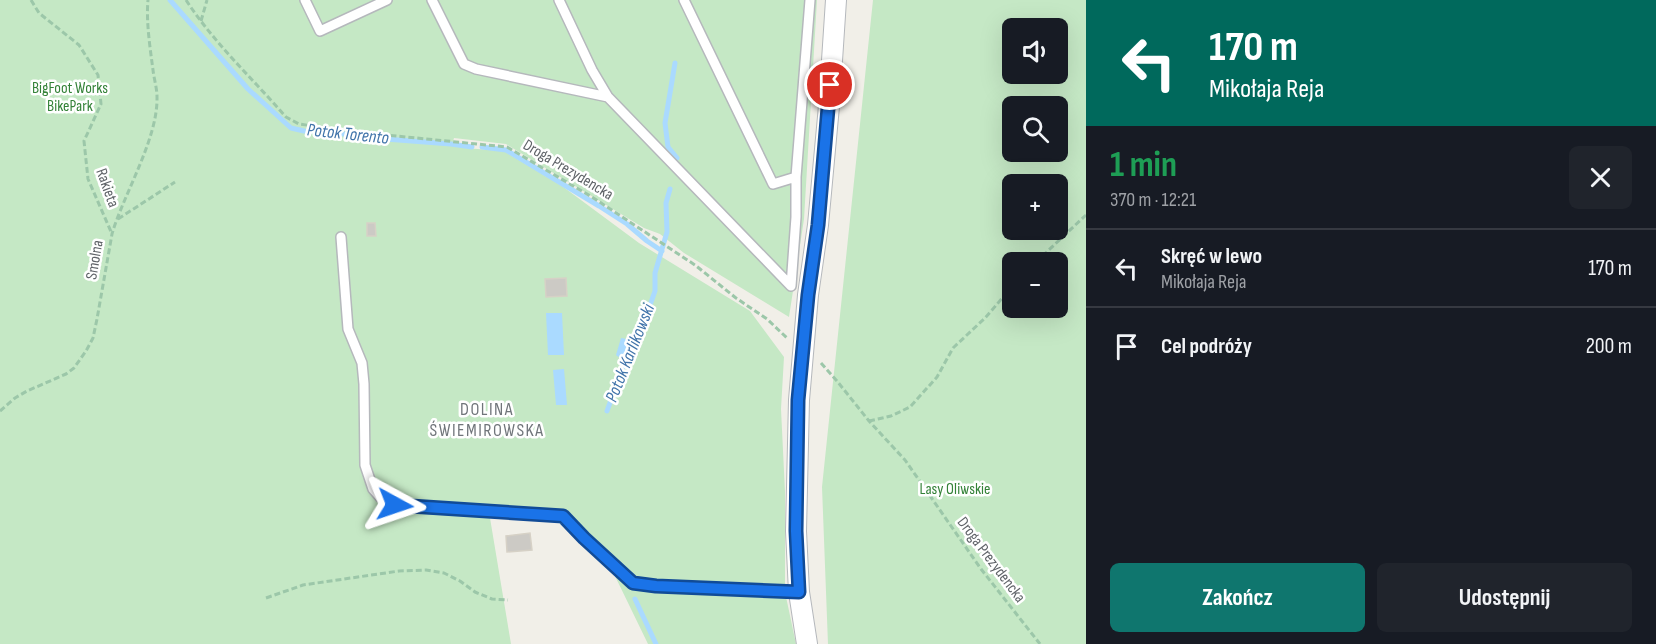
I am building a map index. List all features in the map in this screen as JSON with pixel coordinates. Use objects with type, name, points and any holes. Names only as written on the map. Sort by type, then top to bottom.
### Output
[{"type":"street","points":[[807,644],[799,592],[796,520],[798,400],[808,295],[818,225],[836,0]]},
{"type":"lane","points":[[305,0],[320,31],[387,0]]},
{"type":"lane","points":[[432,0],[464,64],[476,69],[608,97]]},
{"type":"lane","points":[[559,0],[592,70],[608,97],[791,286],[796,217],[796,177],[810,0]]},
{"type":"lane","points":[[684,0],[773,184],[796,177]]},
{"type":"lane","points":[[341,237],[348,329],[362,363],[365,465],[373,489],[380,497],[395,505],[405,507],[563,516],[633,583],[799,592]]},
{"type":"path","name":"Rakieta","points":[[31,0],[39,13],[79,45],[98,75],[101,104],[84,141],[88,178],[112,234]]},
{"type":"path","name":"Smolna","points":[[0,411],[27,391],[66,374],[74,368],[93,338],[112,234],[155,121],[157,97],[151,56],[148,0]]},
{"type":"path","name":"Droga Prezydencka","points":[[186,0],[201,22],[286,117],[299,124],[356,132],[507,147],[592,197],[664,245],[767,319],[788,339],[803,346],[837,381],[869,421],[905,460],[981,569],[1040,644]]},
{"type":"path","points":[[201,22],[207,0]]},
{"type":"path","points":[[116,220],[175,182]]},
{"type":"path","points":[[1047,252],[1086,215]]},
{"type":"path","points":[[869,421],[891,416],[910,406],[937,377],[953,348],[1002,298]]},
{"type":"path","points":[[266,598],[303,585],[399,571],[426,570],[444,573],[492,599],[508,600]]},
{"type":"green space","name":"BigFoot Works BikePark","points":[[0,0],[817,0],[804,219],[789,317],[684,253],[660,234],[644,228],[506,144],[454,138],[452,145],[504,151],[562,186],[639,243],[750,311],[784,357],[781,409],[785,492],[785,592],[796,644],[648,644],[610,568],[557,521],[490,518],[511,644],[0,644]]},
{"type":"green space","name":"Lasy Oliwskie","points":[[873,0],[1086,0],[1086,644],[828,644],[822,487]]},
{"type":"water","points":[[546,313],[562,313],[564,355],[548,355]]},
{"type":"water","points":[[621,338],[634,342],[632,358],[620,358],[616,355]]},
{"type":"water","points":[[564,369],[567,405],[556,405],[553,370]]},
{"type":"building","points":[[367,223],[375,223],[376,236],[367,236]]},
{"type":"building","points":[[566,278],[567,296],[546,297],[545,279]]},
{"type":"building","points":[[530,533],[532,550],[507,552],[506,536]]},
{"type":"waterway","name":"Potok Torento","points":[[170,0],[248,89],[291,128],[359,137],[472,147]]},
{"type":"waterway","name":"Potok Karlikowski","points":[[675,63],[665,123],[668,147],[677,158]]},
{"type":"waterway","name":"Potok Torento","points":[[482,147],[506,150],[627,224],[662,251]]},
{"type":"waterway","name":"Potok Karlikowski","points":[[631,344],[644,322],[655,291],[655,273],[667,232],[666,203],[670,189]]},
{"type":"waterway","name":"Potok Karlikowski","points":[[607,411],[628,353]]},
{"type":"waterway","name":"Potok Karlikowski","points":[[635,599],[656,644]]},
{"type":"district","name":"DOLINA ŚWIEMIROWSKA","points":[[487,419]]},
{"type":"route","points":[[395,505],[563,516],[633,583],[799,592],[796,531],[798,400],[808,295],[818,225],[830,85]]}]
